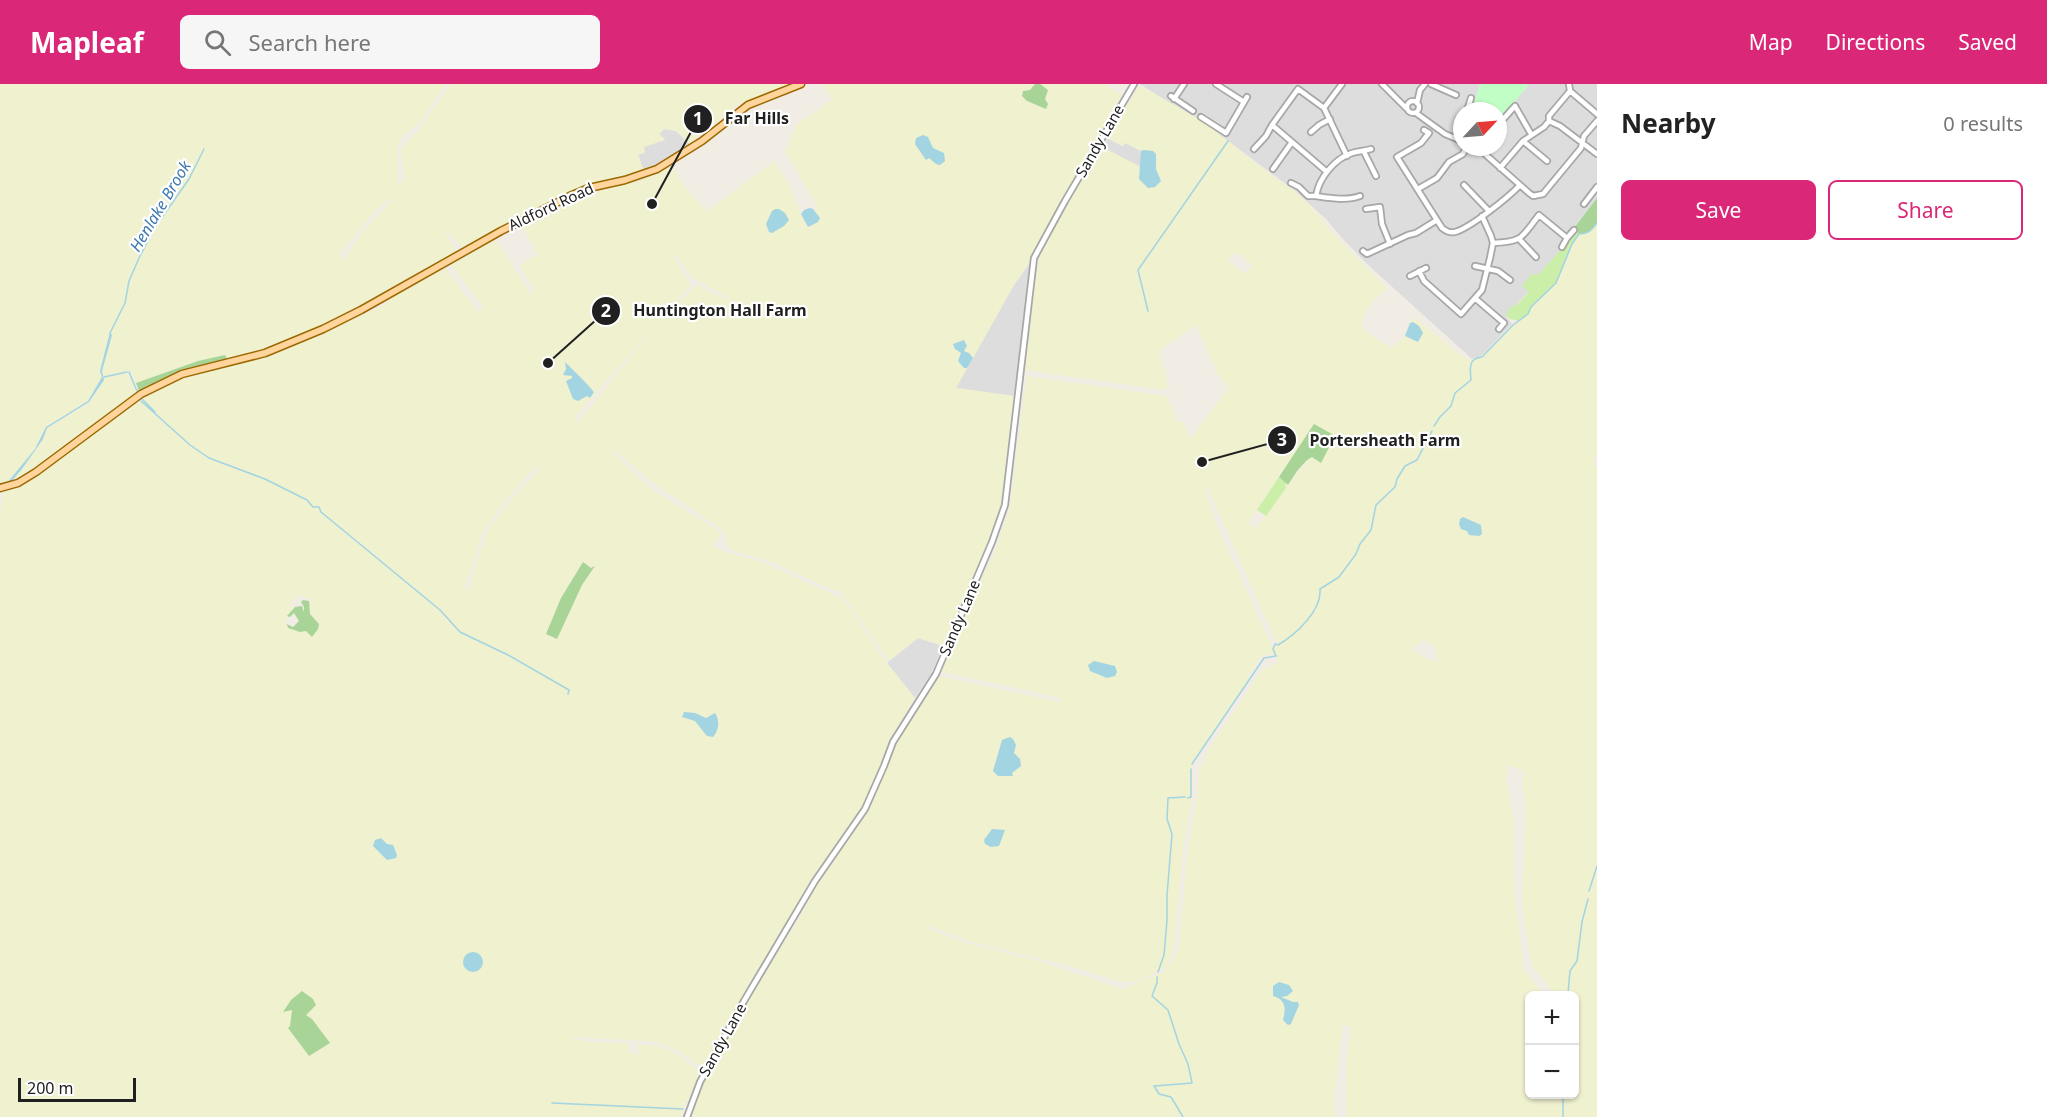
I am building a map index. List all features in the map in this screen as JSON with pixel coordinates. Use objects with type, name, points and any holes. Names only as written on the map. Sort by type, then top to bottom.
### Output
[{"type":"main road","name":"Aldford Road","points":[[4,487],[36,472],[155,386],[182,374],[265,353],[323,329],[491,236],[589,188],[625,180],[657,169],[702,141],[748,105],[801,84]]},
{"type":"street","name":"Sandy Lane","points":[[687,1117],[700,1082],[744,1001],[815,881],[865,809],[893,742],[936,674],[992,542],[1005,505],[1034,258],[1134,84]]},
{"type":"street","points":[[1184,84],[1172,97],[1193,111]]},
{"type":"street","points":[[1201,117],[1227,135],[1245,99],[1216,84]]},
{"type":"street","points":[[1324,108],[1342,84]]},
{"type":"street","points":[[1383,84],[1401,103],[1407,106],[1410,113],[1418,112]]},
{"type":"street","points":[[1425,84],[1420,90],[1417,101],[1418,112],[1445,134],[1453,137]]},
{"type":"street","points":[[1431,84],[1456,94]]},
{"type":"street","points":[[1569,84],[1570,91],[1597,114]]},
{"type":"street","points":[[1257,148],[1295,87],[1324,108],[1347,156]]},
{"type":"street","points":[[1500,168],[1523,141],[1544,127],[1549,121],[1549,116],[1570,91]]},
{"type":"street","points":[[1470,102],[1471,98]]},
{"type":"street","points":[[1407,106],[1410,102],[1417,101]]},
{"type":"street","points":[[1507,113],[1514,103],[1531,134]]},
{"type":"street","points":[[1313,131],[1330,119]]},
{"type":"street","points":[[1549,121],[1560,126],[1597,154]]},
{"type":"street","points":[[1487,156],[1533,196],[1543,194],[1581,148],[1584,136],[1597,121]]},
{"type":"street","points":[[1272,125],[1327,172]]},
{"type":"street","points":[[1397,157],[1420,143],[1429,133]]},
{"type":"street","points":[[1523,141],[1547,161]]},
{"type":"street","points":[[1273,169],[1292,142]]},
{"type":"street","points":[[1316,196],[1327,172],[1335,163],[1347,156],[1371,149]]},
{"type":"street","points":[[1393,151],[1442,228],[1452,232],[1482,216],[1508,198],[1520,185]]},
{"type":"street","points":[[1364,152],[1376,172]]},
{"type":"street","points":[[1418,189],[1437,178],[1449,162],[1460,156]]},
{"type":"street","points":[[1291,183],[1308,196],[1339,199],[1360,196]]},
{"type":"street","points":[[1464,185],[1466,192],[1489,211]]},
{"type":"street","points":[[1584,204],[1593,196],[1597,187]]},
{"type":"street","points":[[1366,209],[1382,207],[1382,224],[1390,244]]},
{"type":"street","points":[[1492,243],[1510,243],[1520,240],[1537,214],[1548,219],[1567,238]]},
{"type":"street","points":[[1419,272],[1424,281],[1460,317],[1482,290],[1487,269],[1492,243],[1490,230],[1482,216]]},
{"type":"street","points":[[1367,254],[1403,236],[1416,233],[1437,220]]},
{"type":"street","points":[[1562,247],[1574,230]]},
{"type":"street","points":[[1520,240],[1534,256]]},
{"type":"street","points":[[1475,266],[1510,280]]},
{"type":"street","points":[[1410,276],[1426,268]]},
{"type":"street","points":[[1476,299],[1505,321],[1499,329]]},
{"type":"shaded area","points":[[1140,84],[1480,84],[1474,102],[1453,102],[1453,156],[1507,156],[1507,111],[1529,84],[1597,84],[1597,198],[1574,228],[1577,231],[1541,272],[1523,287],[1529,291],[1506,316],[1512,324],[1481,356],[1472,359],[1367,264],[1326,219],[1294,190],[1228,141]]},
{"type":"shaded area","points":[[664,129],[676,131],[690,144],[665,162],[644,171],[638,155],[645,152],[643,147],[665,139],[659,134]]},
{"type":"shaded area","points":[[1107,138],[1122,146],[1125,142],[1141,151],[1141,168],[1102,147]]},
{"type":"shaded area","points":[[1031,261],[1014,396],[956,388],[1014,285]]},
{"type":"shaded area","points":[[918,638],[943,646],[930,676],[915,698],[887,663]]},
{"type":"green space","points":[[0,84],[234,84],[225,105],[235,84],[446,84],[422,120],[400,139],[398,186],[404,179],[401,148],[418,130],[451,84],[790,84],[737,105],[690,144],[676,131],[664,129],[659,134],[665,140],[644,147],[645,152],[638,155],[644,171],[584,185],[462,247],[443,228],[457,252],[375,299],[279,345],[228,360],[225,355],[198,361],[136,383],[130,370],[127,371],[137,393],[51,458],[10,483],[43,439],[47,428],[89,403],[104,380],[102,371],[112,335],[110,333],[100,371],[102,377],[88,401],[46,427],[42,438],[24,463],[7,483],[0,484]],"holes":[[[390,198],[392,200],[364,230],[343,260],[340,253],[379,207]]]},
{"type":"green space","points":[[822,84],[1104,84],[1122,95],[1035,248],[1031,261],[1014,285],[973,358],[953,344],[955,349],[961,353],[964,368],[967,368],[956,388],[1014,396],[1000,510],[943,646],[918,638],[889,661],[840,591],[830,589],[771,562],[729,548],[724,531],[656,485],[614,450],[612,452],[649,487],[722,533],[713,546],[762,562],[839,595],[915,698],[889,741],[874,783],[856,818],[810,881],[797,910],[780,931],[706,1067],[703,1069],[679,1051],[656,1042],[576,1037],[572,1039],[627,1043],[630,1047],[628,1051],[640,1056],[636,1044],[660,1046],[677,1054],[701,1072],[683,1109],[682,1117],[0,1117],[0,513],[4,491],[21,485],[131,405],[176,378],[245,361],[320,333],[385,305],[394,295],[446,268],[478,312],[483,307],[450,264],[496,240],[532,296],[534,289],[519,265],[538,255],[522,226],[588,194],[639,181],[672,166],[685,187],[707,211],[774,161],[788,182],[810,230],[806,221],[818,208],[785,151],[797,124],[832,100]],"holes":[[[673,256],[676,256],[693,278],[741,305],[697,284],[662,318],[691,285]],[[655,326],[578,422],[576,416]],[[536,467],[539,470],[513,497],[488,529],[468,592],[465,587],[483,532],[507,499]],[[583,562],[591,568],[594,567],[582,585],[556,639],[546,634],[561,598]],[[298,594],[311,600],[309,601],[310,614],[319,624],[316,633],[312,636],[306,631],[295,631],[288,628],[285,621],[295,607],[290,605]]]},
{"type":"green space","points":[[1035,84],[1040,84],[1048,90],[1045,99],[1048,104],[1046,109],[1027,101],[1022,96],[1023,91],[1030,90]]},
{"type":"green space","points":[[1480,84],[1529,84],[1507,111],[1507,102],[1475,102]]},
{"type":"green space","points":[[1139,85],[1201,120],[1271,175],[1294,190],[1388,289],[1375,298],[1364,316],[1362,327],[1391,348],[1405,336],[1418,342],[1413,322],[1410,323],[1413,318],[1421,322],[1460,355],[1472,360],[1482,357],[1556,283],[1575,238],[1579,234],[1592,230],[1597,223],[1597,457],[1594,459],[1597,468],[1597,1117],[1346,1117],[1346,1063],[1351,1027],[1343,1024],[1335,1093],[1335,1117],[692,1117],[695,1101],[725,1038],[823,875],[834,863],[836,856],[868,812],[898,741],[936,677],[1060,702],[1061,698],[942,672],[970,600],[993,556],[1009,511],[1027,376],[1167,396],[1178,423],[1183,421],[1190,439],[1229,387],[1218,375],[1196,325],[1159,351],[1169,387],[1162,390],[1024,370],[1031,304],[1041,250],[1102,147],[1141,167],[1141,151],[1125,143],[1123,146],[1107,138]],"holes":[[[1235,252],[1253,265],[1245,274],[1228,260]],[[1314,424],[1317,459],[1312,457],[1307,460],[1256,528],[1248,523]],[[1207,487],[1274,637],[1279,643],[1275,644],[1273,649],[1217,525],[1205,488]],[[1425,639],[1430,645],[1434,645],[1438,662],[1429,660],[1412,649]],[[1274,650],[1279,662],[1262,670],[1207,752],[1199,773],[1187,854],[1179,949],[1165,971],[1123,989],[1042,962],[963,942],[928,929],[928,926],[968,941],[1069,966],[1120,982],[1136,982],[1166,967],[1174,950],[1184,840],[1191,807],[1192,764],[1250,679],[1248,676],[1263,655],[1274,654]],[[1507,765],[1524,771],[1522,788],[1525,798],[1525,828],[1522,897],[1532,966],[1552,991],[1579,991],[1579,1099],[1525,1099],[1525,991],[1541,991],[1524,969],[1515,898],[1513,815],[1507,782]]]},
{"type":"green space","points":[[1597,198],[1597,223],[1589,232],[1579,234],[1574,228]]},
{"type":"green space","points":[[1577,231],[1579,234],[1572,244],[1556,283],[1519,321],[1506,316],[1512,306],[1517,305],[1529,292],[1522,286],[1532,274],[1537,275],[1541,272]]},
{"type":"green space","points":[[225,355],[228,360],[182,373],[139,391],[136,383],[198,361]]},
{"type":"green space","points":[[1314,424],[1332,434],[1334,438],[1321,463],[1312,457],[1307,460],[1288,485],[1279,477]]},
{"type":"green space","points":[[1279,477],[1285,481],[1286,488],[1266,516],[1257,510]]},
{"type":"green space","points":[[583,562],[591,568],[595,566],[582,585],[557,639],[546,634],[561,598]]},
{"type":"green space","points":[[309,601],[310,614],[319,624],[312,637],[306,631],[300,632],[288,628],[287,624],[293,627],[299,621],[294,613],[290,617],[287,616],[295,607],[302,606],[304,612],[301,602]]},
{"type":"green space","points":[[302,991],[313,999],[316,1005],[306,1015],[312,1019],[330,1043],[309,1056],[288,1028],[292,1010],[283,1012],[291,1000]]},
{"type":"water","points":[[923,135],[928,137],[933,148],[944,153],[945,161],[940,165],[929,158],[926,160],[915,144],[916,138]]},
{"type":"water","points":[[1141,151],[1153,151],[1156,154],[1156,169],[1161,181],[1155,187],[1148,188],[1139,179]]},
{"type":"water","points":[[810,208],[820,218],[818,222],[808,227],[801,214]]},
{"type":"water","points":[[775,209],[785,213],[789,220],[772,233],[769,232],[766,224]]},
{"type":"water","points":[[1413,322],[1423,333],[1418,342],[1405,336],[1410,323]]},
{"type":"water","points":[[110,332],[112,335],[102,371],[104,380],[89,402],[47,428],[43,439],[22,469],[10,483],[7,483],[35,449],[46,427],[88,401],[102,377],[100,371]]},
{"type":"water","points":[[964,340],[967,346],[964,351],[973,358],[967,368],[964,368],[958,361],[961,353],[955,349],[953,344]]},
{"type":"water","points":[[565,362],[594,392],[590,398],[587,396],[578,401],[573,399],[566,381],[572,376],[563,375],[566,369]]},
{"type":"water","points":[[1463,517],[1481,525],[1482,534],[1469,535],[1467,531],[1461,529],[1459,524]]},
{"type":"water","points":[[1094,661],[1115,666],[1117,672],[1115,676],[1107,678],[1090,671],[1088,665]]},
{"type":"water","points":[[684,712],[695,713],[706,718],[715,713],[718,725],[713,737],[707,736],[695,721],[682,717]]},
{"type":"water","points":[[1010,737],[1016,745],[1014,753],[1020,759],[1021,766],[1012,773],[1013,776],[998,776],[993,771],[1002,740]]},
{"type":"water","points":[[992,829],[1005,830],[999,846],[991,847],[985,844],[984,840]]},
{"type":"water","points":[[381,838],[387,844],[393,845],[396,858],[387,860],[373,846],[375,840]]},
{"type":"water","points":[[473,952],[480,955],[483,962],[480,969],[473,972],[466,969],[463,962],[466,955]]},
{"type":"water","points":[[1279,982],[1289,985],[1293,991],[1281,997],[1298,1002],[1299,1005],[1291,1024],[1288,1025],[1283,1020],[1285,1008],[1283,1002],[1273,996],[1273,986]]},
{"type":"waterway","points":[[1148,311],[1138,270],[1228,141]]},
{"type":"waterway","name":"Henlake Brook","points":[[110,333],[125,303],[129,281],[139,258],[156,226],[189,179],[204,149]]},
{"type":"waterway","points":[[1434,426],[1451,406],[1455,393],[1471,380],[1470,368],[1474,359],[1482,357],[1513,325],[1528,314],[1531,307],[1556,283],[1572,244],[1579,234],[1590,231],[1597,223]]},
{"type":"waterway","points":[[104,377],[127,372]]},
{"type":"waterway","points":[[129,372],[137,391]]},
{"type":"waterway","points":[[142,399],[155,412]]},
{"type":"waterway","points":[[141,401],[190,445],[209,458],[265,479],[307,500],[313,507],[319,507],[321,512],[440,610],[460,632],[508,655],[569,690],[568,694]]},
{"type":"waterway","points":[[1192,764],[1264,658],[1276,656],[1273,649],[1275,644],[1278,645],[1285,641],[1306,622],[1317,606],[1320,589],[1339,577],[1356,554],[1360,544],[1371,530],[1376,505],[1395,487],[1405,466],[1417,460],[1432,431]]},
{"type":"waterway","points":[[1188,798],[1191,797],[1191,769]]},
{"type":"waterway","points":[[1158,972],[1164,955],[1172,834],[1167,819],[1168,798],[1185,797]]},
{"type":"waterway","points":[[1589,891],[1597,866]]},
{"type":"waterway","points":[[1568,991],[1570,971],[1577,961],[1582,922],[1588,899]]},
{"type":"waterway","points":[[1157,977],[1152,996],[1168,1010],[1188,1064],[1192,1083],[1154,1086],[1159,1094],[1171,1097],[1183,1117]]},
{"type":"waterway","points":[[1563,1099],[1563,1117]]},
{"type":"waterway","points":[[552,1103],[683,1109]]},
{"type":"place","name":"Far Hills","points":[[652,204]]},
{"type":"place","name":"Huntington Hall Farm","points":[[548,363]]},
{"type":"place","name":"Portersheath Farm","points":[[1202,462]]}]
